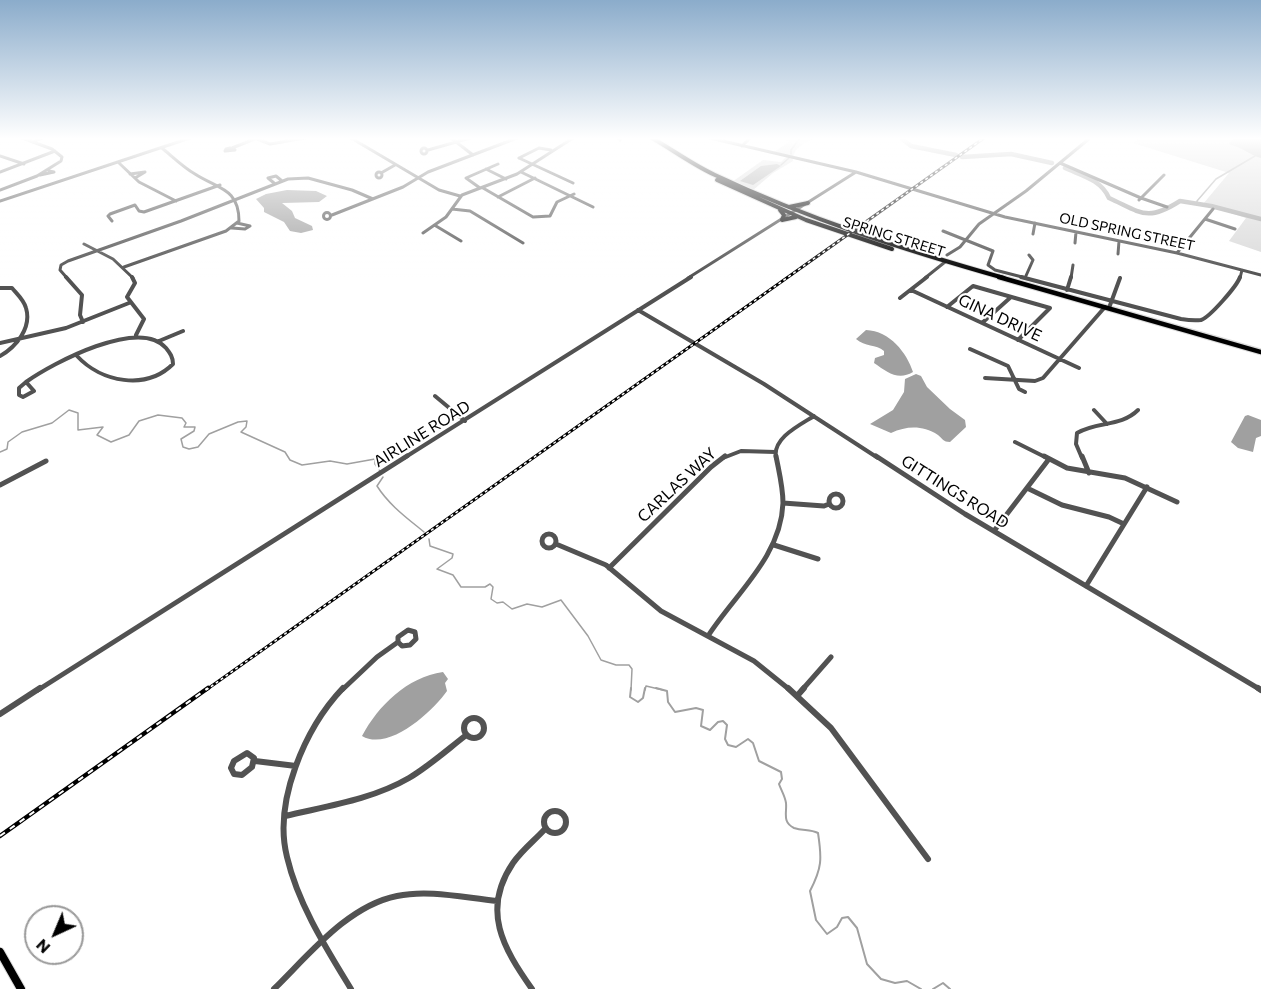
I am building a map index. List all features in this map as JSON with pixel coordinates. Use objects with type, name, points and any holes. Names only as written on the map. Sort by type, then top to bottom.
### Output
[{"type":"main road","name":"SPRING STREET","points":[[728,184],[771,205],[944,263]]},
{"type":"main road","name":"SPRING STREET","points":[[736,184],[781,204],[807,220],[848,235],[1261,352]]},
{"type":"main road","points":[[740,191],[839,227]]},
{"type":"main road","points":[[781,204],[794,207],[808,203]]},
{"type":"main road","points":[[808,203],[804,211],[817,219]]},
{"type":"main road","points":[[771,205],[783,213],[782,220],[792,217],[807,220]]},
{"type":"main road","points":[[0,952],[21,989]]},
{"type":"street","points":[[0,190],[18,184]]},
{"type":"street","points":[[27,184],[34,190]]},
{"type":"street","points":[[0,201],[52,184]]},
{"type":"street","points":[[146,184],[176,201]]},
{"type":"street","points":[[82,322],[80,315],[82,295],[60,270],[61,266],[181,221],[270,184]]},
{"type":"street","points":[[331,184],[352,190],[373,200]]},
{"type":"street","points":[[332,215],[408,184]]},
{"type":"street","points":[[429,184],[439,190],[460,196],[492,184]]},
{"type":"street","points":[[475,184],[533,217],[541,218],[552,214],[557,202],[572,194]]},
{"type":"street","points":[[498,197],[523,184]]},
{"type":"street","points":[[549,184],[572,194],[593,207]]},
{"type":"street","name":"AIRLINE ROAD","points":[[0,714],[837,184]]},
{"type":"street","name":"OLD SPRING STREET","points":[[896,184],[993,214],[1177,253],[1261,275]]},
{"type":"street","points":[[947,255],[953,253],[967,240],[976,227],[1033,184]]},
{"type":"street","points":[[1107,184],[1140,199],[1167,207]]},
{"type":"street","points":[[1140,199],[1155,184]]},
{"type":"street","points":[[112,221],[108,216],[110,214],[132,206],[144,212],[220,185],[234,199],[240,210],[237,223],[232,228]]},
{"type":"street","points":[[423,233],[436,226],[452,209],[460,196]]},
{"type":"street","points":[[452,209],[470,211],[523,243]]},
{"type":"street","points":[[1177,253],[1213,209]]},
{"type":"street","points":[[1205,219],[1235,229]]},
{"type":"street","points":[[124,267],[232,228],[245,229],[250,226],[237,223]]},
{"type":"street","points":[[1033,234],[1035,223]]},
{"type":"street","points":[[436,226],[461,242]]},
{"type":"street","points":[[943,231],[993,251],[989,267],[1111,302],[1181,319],[1200,320],[1211,315],[1220,302],[1237,288],[1242,270]]},
{"type":"street","points":[[1075,243],[1076,232]]},
{"type":"street","points":[[1118,254],[1119,241]]},
{"type":"street","points":[[84,244],[99,250],[124,267],[135,283],[127,297],[129,303],[144,319],[136,335]]},
{"type":"street","points":[[1025,278],[1033,260],[1029,255]]},
{"type":"street","points":[[900,298],[944,263]]},
{"type":"street","points":[[1067,290],[1074,269],[1073,264]]},
{"type":"street","points":[[985,378],[1041,380],[1107,308],[1120,278]]},
{"type":"street","points":[[947,307],[973,286],[1050,308],[1018,340]]},
{"type":"street","points":[[0,288],[12,288],[26,305],[26,321],[18,340],[12,349],[0,356]]},
{"type":"street","name":"GINA DRIVE","points":[[910,290],[1079,368]]},
{"type":"street","points":[[982,323],[1011,297]]},
{"type":"street","points":[[0,343],[64,330],[129,303]]},
{"type":"street","name":"GITTINGS ROAD","points":[[639,310],[994,531],[1261,690]]},
{"type":"street","points":[[159,341],[183,331]]},
{"type":"street","points":[[26,382],[34,375],[77,356],[110,342],[136,335],[149,336],[159,341],[171,354],[173,364],[164,373],[140,382],[130,382],[89,369],[77,356]]},
{"type":"street","points":[[970,349],[1008,366],[1019,389],[1024,392]]},
{"type":"street","points":[[435,396],[465,421]]},
{"type":"street","points":[[1094,410],[1107,424]]},
{"type":"street","points":[[1089,473],[1076,444],[1076,435],[1083,429],[1128,420],[1138,410]]},
{"type":"street","points":[[708,636],[728,604],[762,568],[774,545],[783,503],[775,452],[780,440],[814,417]]},
{"type":"street","points":[[1015,442],[1074,470],[1119,476],[1177,502]]},
{"type":"street","name":"CARLAS WAY","points":[[609,568],[717,461],[737,450],[775,452]]},
{"type":"street","points":[[994,531],[1049,459]]},
{"type":"street","points":[[0,485],[46,461]]},
{"type":"street","points":[[1027,488],[1062,505],[1109,517],[1124,524]]},
{"type":"street","points":[[1086,586],[1147,488]]},
{"type":"street","points":[[783,503],[824,506],[829,504]]},
{"type":"street","points":[[556,544],[609,568],[661,611],[754,661],[797,696],[831,728],[928,859]]},
{"type":"street","points":[[774,545],[818,559]]},
{"type":"street","points":[[351,989],[324,943],[287,861],[285,816],[296,766],[317,721],[339,691],[369,663],[398,642]]},
{"type":"street","points":[[797,696],[831,657]]},
{"type":"street","points":[[285,816],[362,798],[390,788],[429,765],[465,736]]},
{"type":"street","points":[[255,761],[296,766]]},
{"type":"street","points":[[532,989],[502,943],[497,921],[497,901],[513,863],[545,829]]},
{"type":"street","points":[[274,989],[359,912],[386,899],[412,896],[497,901]]},
{"type":"shaded area","points":[[737,184],[760,184],[752,191]]},
{"type":"shaded area","points":[[1220,184],[1261,184],[1261,252],[1229,241],[1246,218],[1203,204]]},
{"type":"shaded area","points":[[287,190],[316,191],[327,196],[319,202],[282,203],[292,211],[295,218],[312,226],[313,230],[301,233],[290,231],[284,222],[264,212],[264,208],[256,199],[266,194]]},
{"type":"shaded area","points":[[866,330],[883,334],[896,344],[913,372],[908,375],[897,375],[874,363],[875,358],[884,355],[884,351],[856,339]]},
{"type":"shaded area","points":[[916,374],[921,376],[927,387],[950,409],[965,420],[966,427],[950,442],[920,428],[903,429],[891,433],[870,424],[893,410],[904,392],[905,379]]},
{"type":"shaded area","points":[[1245,416],[1261,420],[1261,436],[1256,438],[1253,452],[1238,448],[1231,442]]},
{"type":"shaded area","points":[[443,672],[448,679],[445,683],[447,691],[421,718],[385,739],[362,736],[376,714],[395,695],[417,680]]},
{"type":"waterway","points":[[1097,184],[1109,198],[1145,213],[1160,212],[1180,201],[1211,206],[1261,219]]},
{"type":"waterway","points":[[1197,204],[1212,184]]},
{"type":"waterway","points":[[0,452],[7,449],[8,442],[22,432],[52,423],[69,410],[78,413],[78,430],[103,427],[97,435],[111,442],[129,435],[139,421],[158,415],[182,418],[186,423],[184,427],[195,427],[194,431],[181,439],[183,447],[189,449],[198,447],[209,434],[238,422],[247,421],[246,427],[241,432],[285,452],[290,460],[302,465],[330,461],[347,464],[375,459],[375,464],[380,471]]},
{"type":"waterway","points":[[383,477],[377,486],[382,493],[424,532]]},
{"type":"waterway","points":[[429,539],[430,546],[453,554],[452,558],[437,569],[453,575],[461,587],[485,587],[490,584],[493,587],[491,599],[497,603],[503,602],[512,609],[527,604],[542,607],[561,600],[588,636],[601,660],[616,665],[629,665],[632,669],[631,690]]},
{"type":"waterway","points":[[645,690],[646,686],[663,690]]},
{"type":"waterway","points":[[631,688],[630,697],[638,702],[643,698],[645,688]]},
{"type":"waterway","points":[[656,688],[667,691],[668,702],[675,712],[696,708],[703,710],[701,726],[710,730],[718,722],[723,721],[727,725],[725,739],[728,745],[736,747],[748,739],[753,743],[759,761],[781,772],[782,779],[779,784],[785,800],[788,823],[794,828],[818,833],[820,863],[810,891],[816,920],[827,934],[837,927],[842,918],[848,917],[857,928],[867,964],[881,979],[895,983],[907,981],[921,989]]},
{"type":"waterway","points":[[933,989],[943,983],[950,989]]},
{"type":"railway","points":[[206,690],[919,184]]},
{"type":"railway","points":[[0,836],[208,688]]}]
